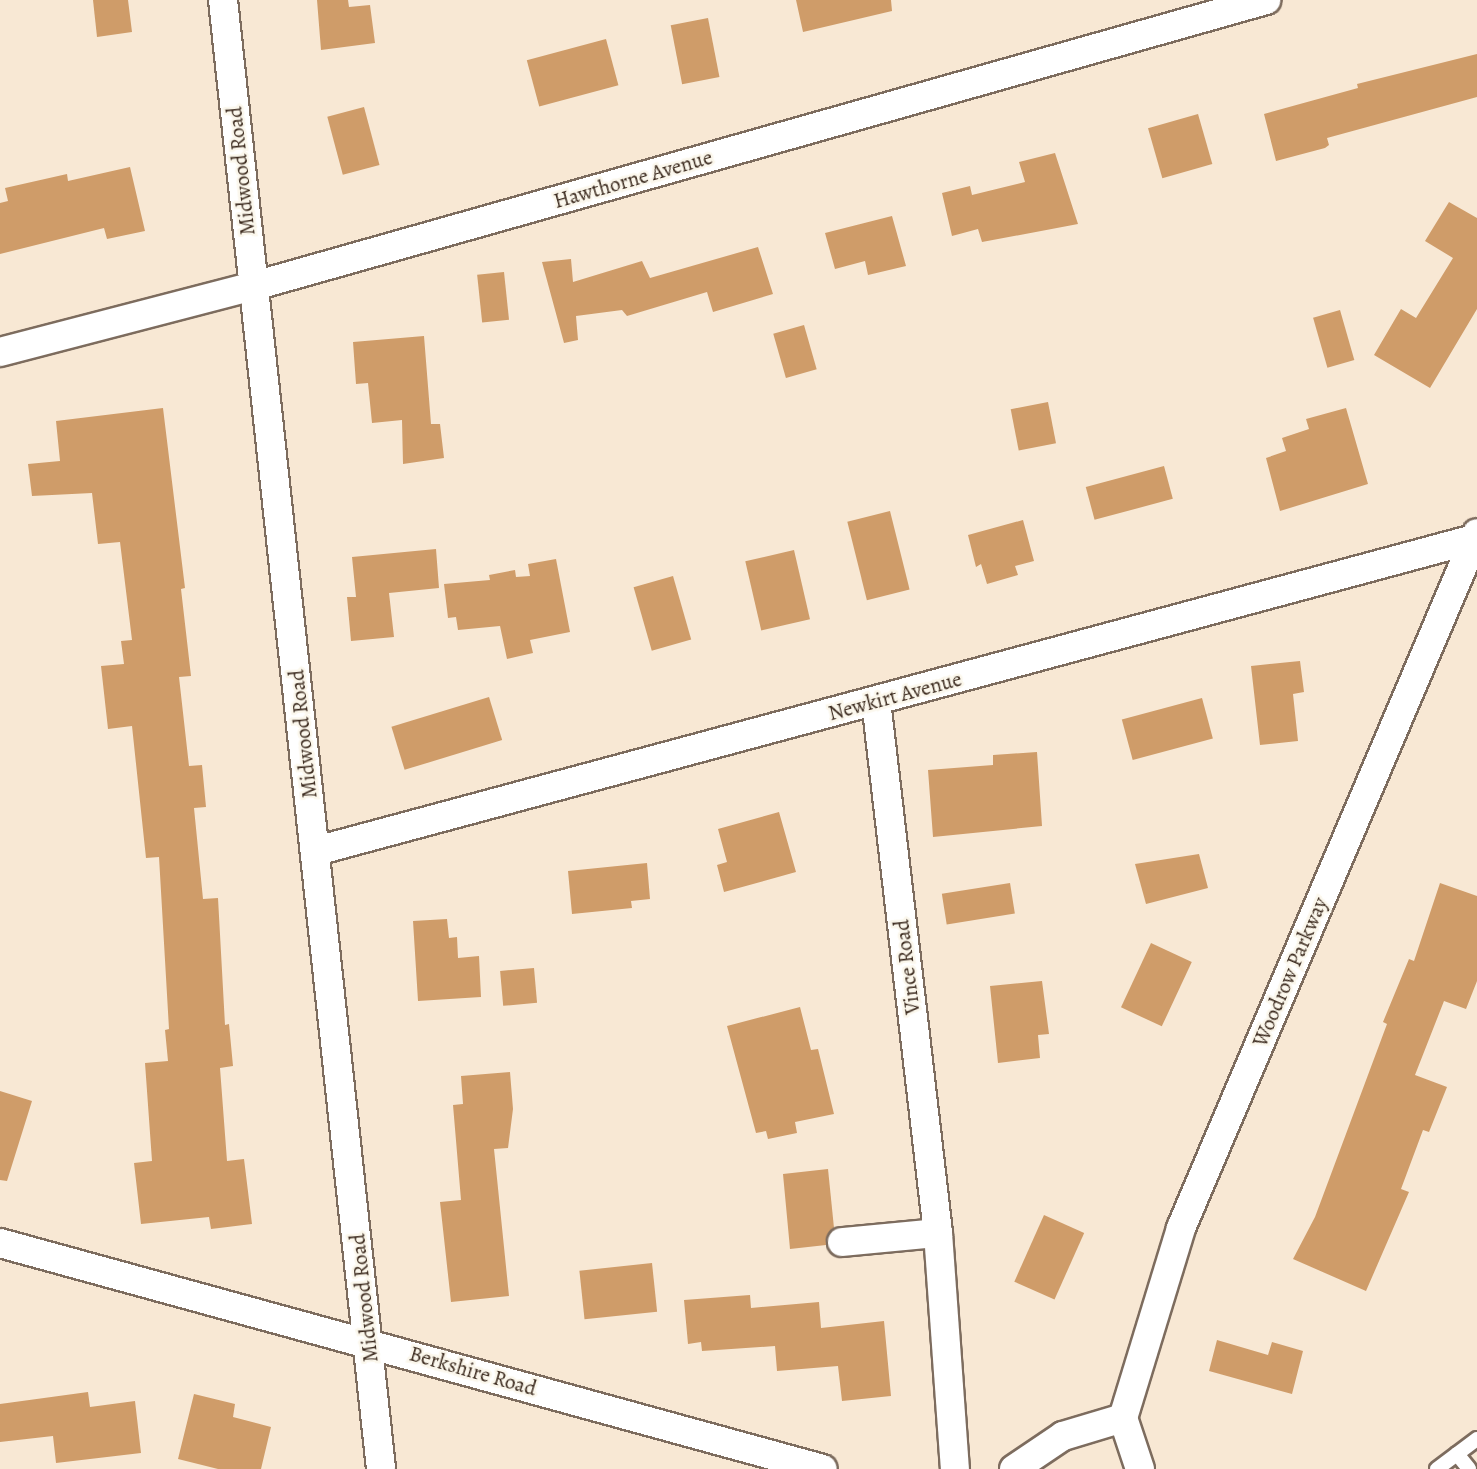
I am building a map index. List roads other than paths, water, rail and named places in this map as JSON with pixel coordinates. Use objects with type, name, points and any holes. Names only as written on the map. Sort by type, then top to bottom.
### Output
[{"type":"street","name":"Midwood Road","points":[[223,0],[381,1469]]},
{"type":"street","name":"Hawthorne Avenue","points":[[0,352],[254,286],[1266,0]]},
{"type":"street","name":"Newkirt Avenue","points":[[316,851],[1476,536]]},
{"type":"street","name":"Woodrow Parkway","points":[[1124,1418],[1181,1228],[1476,536]]},
{"type":"street","name":"Vince Road","points":[[876,701],[938,1233],[955,1469]]},
{"type":"street","points":[[842,1242],[938,1233]]},
{"type":"street","name":"Berkshire Road","points":[[0,1243],[368,1341],[823,1469]]},
{"type":"street","points":[[1014,1469],[1063,1436],[1124,1418],[1140,1469]]},
{"type":"lane","points":[[1437,1469],[1477,1439]]},
{"type":"lane","points":[[1457,1454],[1469,1469]]}]
